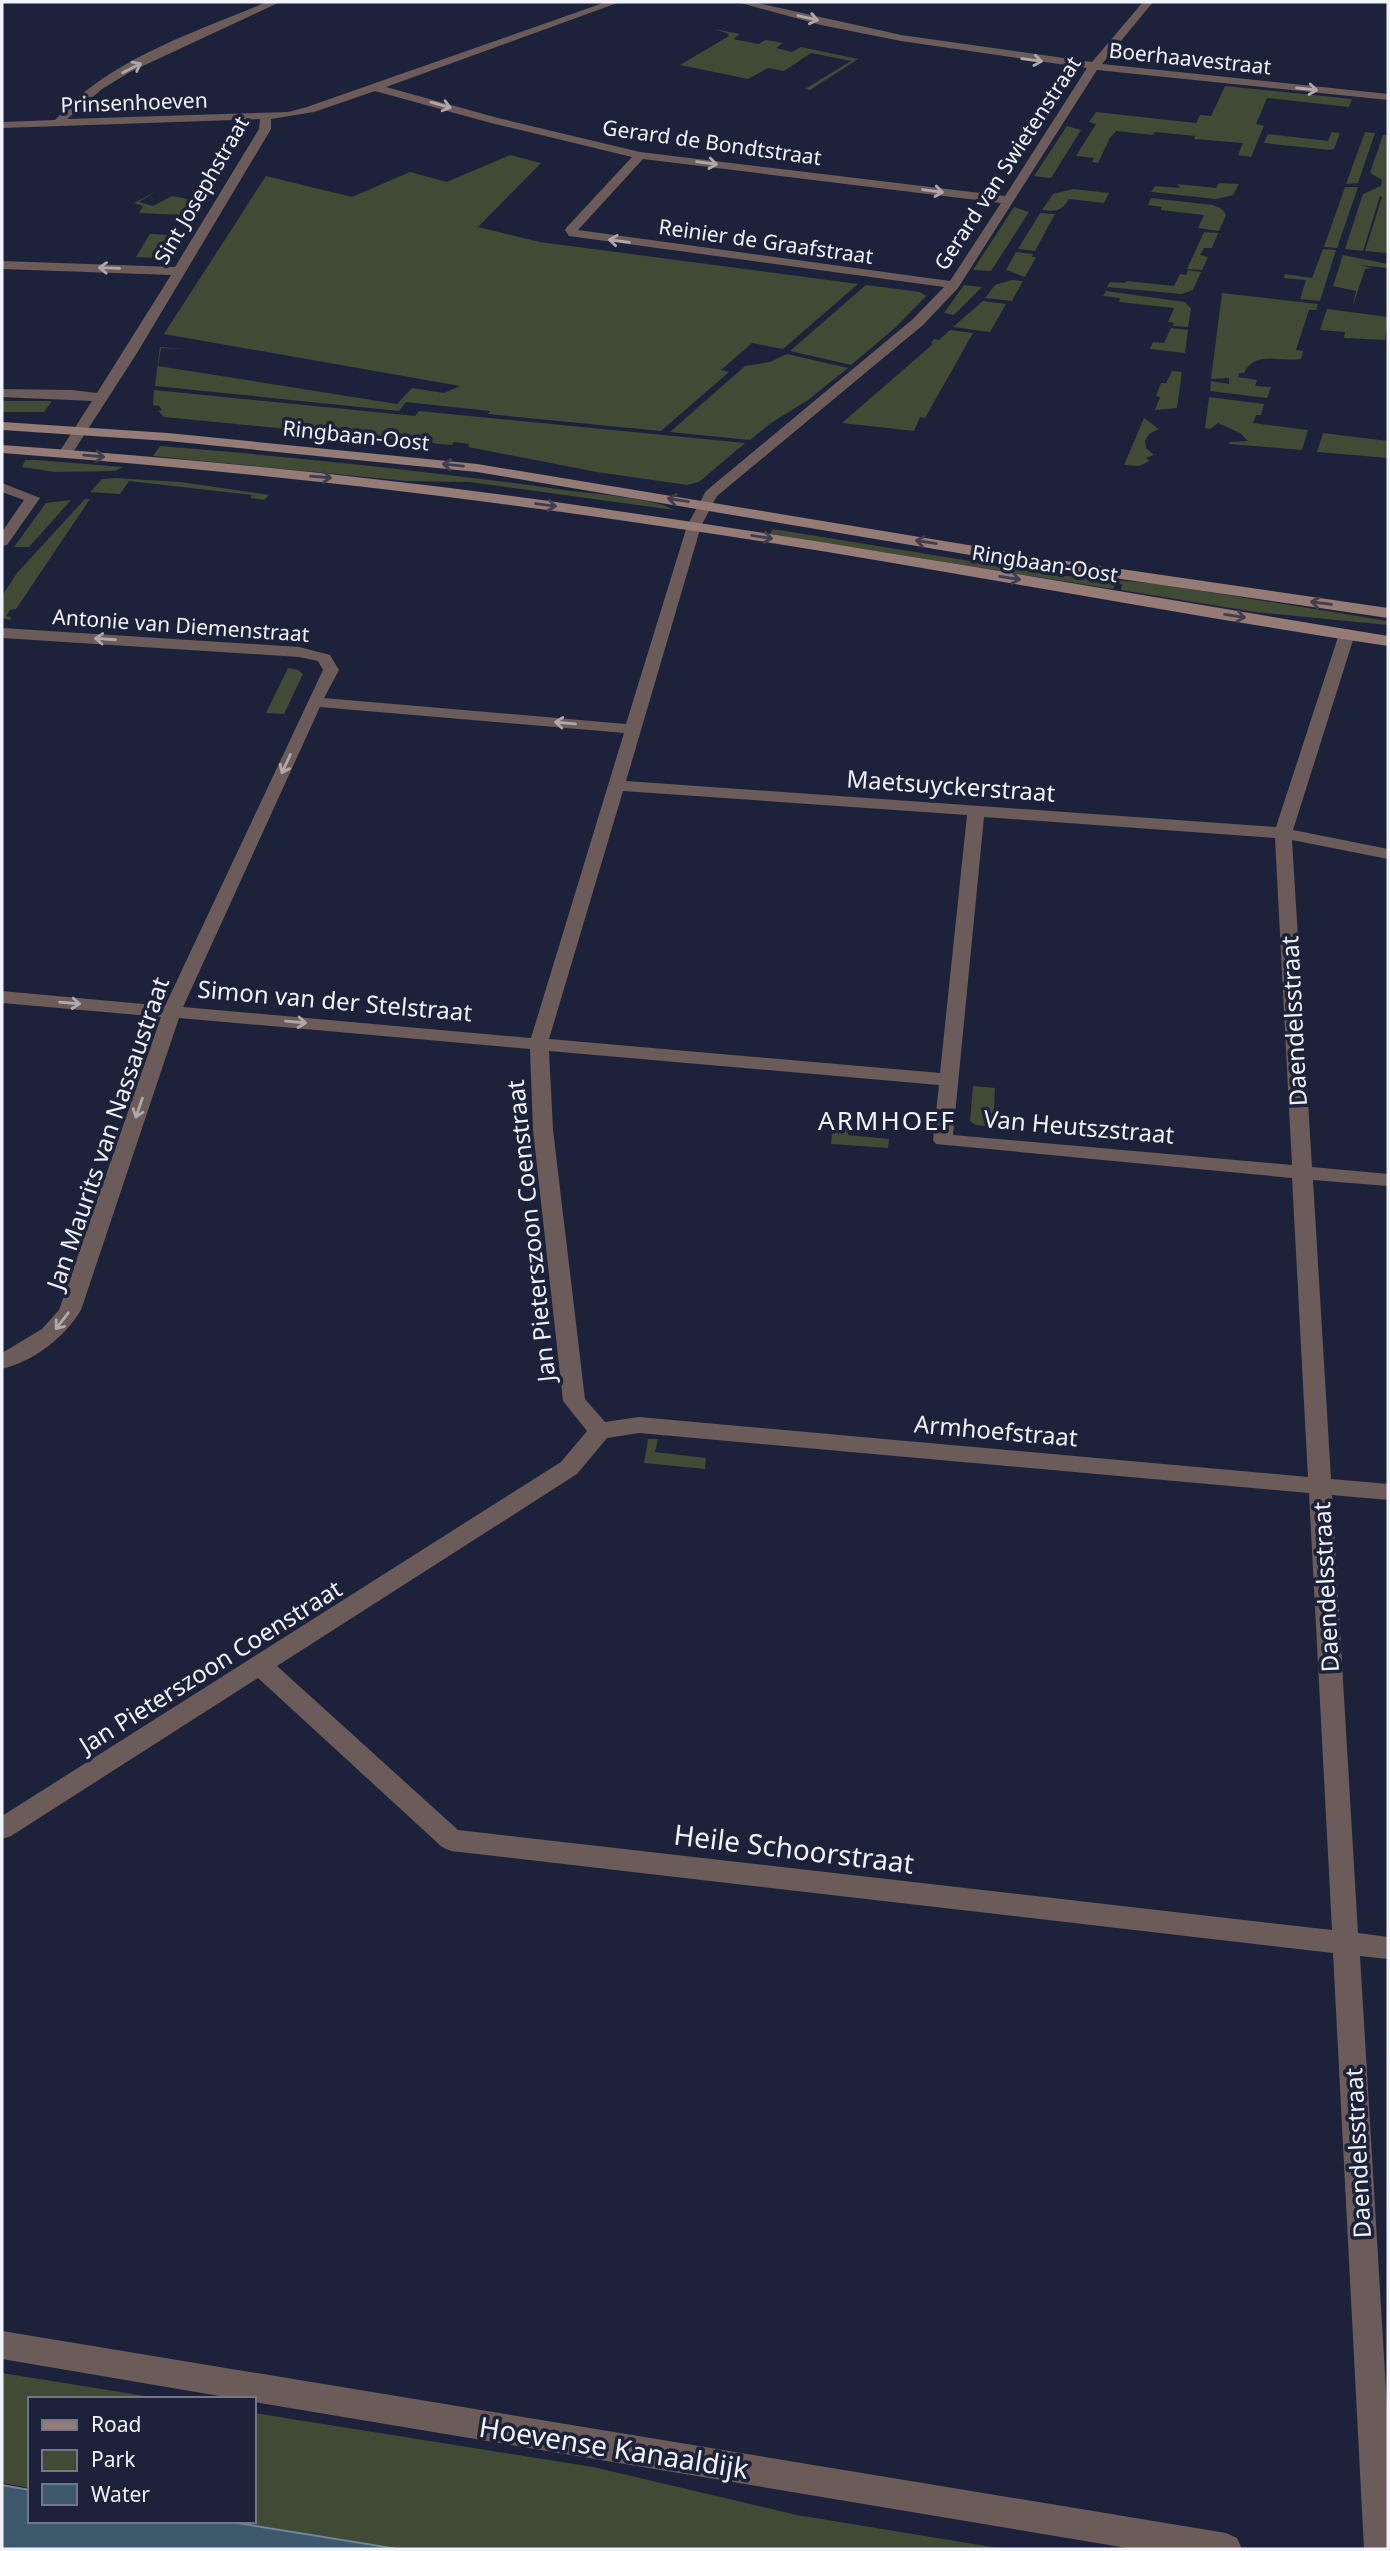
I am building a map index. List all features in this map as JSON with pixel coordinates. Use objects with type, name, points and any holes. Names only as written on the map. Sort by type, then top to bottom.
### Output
[{"type":"main road","name":"Ringbaan-Oost","points":[[2,426],[477,468],[1059,565],[1388,613]]},
{"type":"main road","name":"Ringbaan-Oost","points":[[2,449],[413,488],[694,526],[1388,641]]},
{"type":"street","points":[[58,123],[67,109],[127,70],[275,2]]},
{"type":"street","name":"Sint Josephstraat","points":[[65,454],[130,353],[265,129],[266,117],[310,110],[615,2]]},
{"type":"street","name":"Boerhaavestraat","points":[[742,2],[865,30],[994,54],[1093,68],[1388,97]]},
{"type":"street","name":"Gerard van Swietenstraat","points":[[704,504],[711,494],[918,322],[954,285],[1093,68],[1148,2]]},
{"type":"street","name":"Gerard de Bondtstraat","points":[[375,87],[507,124],[640,155],[1007,200]]},
{"type":"street","name":"Prinsenhoeven","points":[[2,125],[266,117]]},
{"type":"street","name":"Reinier de Graafstraat","points":[[640,155],[571,230],[573,233],[954,285]]},
{"type":"street","points":[[2,265],[177,271]]},
{"type":"street","points":[[2,393],[72,394],[101,398]]},
{"type":"street","points":[[2,542],[33,498],[7,487]]},
{"type":"street","points":[[694,526],[704,504]]},
{"type":"street","name":"Jan Pieterszoon Coenstraat","points":[[2,1829],[569,1468],[600,1431],[574,1401],[543,1130],[539,1042],[694,526]]},
{"type":"street","name":"Antonie van Diemenstraat","points":[[2,633],[299,652],[324,658],[331,670],[314,702]]},
{"type":"street","name":"Daendelsstraat","points":[[1347,634],[1283,833],[1380,2549]]},
{"type":"street","points":[[314,702],[633,729]]},
{"type":"street","name":"Jan Maurits van Nassaustraat","points":[[2,1362],[47,1337],[62,1324],[70,1310],[172,1011],[314,702]]},
{"type":"street","name":"Maetsuyckerstraat","points":[[616,785],[1283,833],[1388,854]]},
{"type":"street","points":[[539,1042],[949,1080],[976,812]]},
{"type":"street","name":"Simon van der Stelstraat","points":[[2,997],[539,1042]]},
{"type":"street","name":"Van Heutszstraat","points":[[949,1080],[943,1140],[1388,1180]]},
{"type":"street","name":"Armhoefstraat","points":[[600,1431],[639,1424],[1388,1492]]},
{"type":"street","name":"Heile Schoorstraat","points":[[260,1665],[451,1840],[1388,1948]]},
{"type":"street","name":"Hoevense Kanaaldijk","points":[[2,2345],[1226,2549]]},
{"type":"green space","points":[[714,29],[740,34],[733,39],[758,44],[766,40],[783,43],[776,48],[792,52],[801,47],[858,59],[810,90],[805,89],[851,61],[811,53],[784,71],[768,68],[748,79],[680,65],[729,36]]},
{"type":"green space","points":[[1225,86],[1352,99],[1349,107],[1267,98],[1256,124],[1264,126],[1251,157],[1238,155],[1243,143],[1194,139],[1195,136],[1155,132],[1153,135],[1116,131],[1098,163],[1092,162],[1094,158],[1076,156],[1096,124],[1089,122],[1096,112],[1196,123],[1200,115],[1211,116]]},
{"type":"green space","points":[[1067,126],[1081,130],[1051,178],[1034,176]]},
{"type":"green space","points":[[1332,132],[1340,133],[1334,149],[1330,150],[1264,143],[1268,134],[1328,141]]},
{"type":"green space","points":[[1365,132],[1375,133],[1358,183],[1346,184]]},
{"type":"green space","points":[[1383,135],[1388,135],[1388,253],[1365,251],[1382,197],[1380,196],[1363,251],[1345,249],[1363,194],[1381,186],[1382,180],[1370,173]]},
{"type":"green space","points":[[510,155],[541,163],[478,227],[540,242],[858,284],[783,349],[752,343],[721,370],[729,372],[661,431],[488,414],[490,411],[406,402],[399,411],[155,386],[160,347],[185,349],[161,348],[158,366],[397,404],[412,388],[444,393],[460,386],[164,334],[266,176],[352,197],[410,172],[447,182]]},
{"type":"green space","points":[[1219,183],[1239,184],[1233,195],[1216,199],[1151,192],[1155,186],[1180,188],[1177,184],[1216,188]]},
{"type":"green space","points":[[1345,187],[1358,187],[1337,248],[1324,247]]},
{"type":"green space","points":[[1073,189],[1109,193],[1104,203],[1069,199],[1058,210],[1042,210],[1053,194]]},
{"type":"green space","points":[[157,191],[139,202],[153,206],[172,196],[193,200],[184,215],[139,213],[143,206],[134,203]]},
{"type":"green space","points":[[1151,198],[1213,205],[1222,209],[1226,215],[1219,231],[1198,228],[1204,215],[1161,210],[1162,207],[1148,205]]},
{"type":"green space","points":[[1014,207],[1029,212],[991,271],[973,270]]},
{"type":"green space","points":[[1040,213],[1055,214],[1035,251],[1018,249]]},
{"type":"green space","points":[[1204,232],[1218,233],[1212,248],[1204,248],[1200,255],[1208,257],[1202,270],[1187,269]]},
{"type":"green space","points":[[150,234],[171,235],[157,258],[136,257]]},
{"type":"green space","points":[[1323,249],[1336,250],[1320,301],[1300,299],[1306,280],[1284,278],[1285,274],[1312,278]]},
{"type":"green space","points":[[1016,252],[1033,254],[1032,257],[1036,257],[1025,277],[1006,270]]},
{"type":"green space","points":[[1343,255],[1388,264],[1388,268],[1359,265],[1372,268],[1365,269],[1353,305],[1356,291],[1333,286]]},
{"type":"green space","points":[[1188,270],[1201,272],[1193,290],[1182,294],[1107,287],[1110,282],[1127,281],[1174,286],[1180,274],[1186,275]]},
{"type":"green space","points":[[1011,280],[1023,281],[1012,301],[985,298],[995,285]]},
{"type":"green space","points":[[866,285],[920,292],[926,296],[896,327],[851,365],[790,351]]},
{"type":"green space","points":[[964,285],[982,287],[954,315],[944,313]]},
{"type":"green space","points":[[1106,291],[1185,302],[1191,309],[1188,327],[1173,326],[1174,323],[1168,322],[1174,308],[1119,302],[1120,298],[1103,296]]},
{"type":"green space","points":[[1222,293],[1318,304],[1316,310],[1309,310],[1296,350],[1303,351],[1301,359],[1262,359],[1255,361],[1244,373],[1239,373],[1238,377],[1257,380],[1255,386],[1271,387],[1267,398],[1210,391],[1211,381],[1229,384],[1229,378],[1211,379]]},
{"type":"green space","points":[[983,301],[1006,304],[990,332],[953,327]]},
{"type":"green space","points":[[1327,309],[1388,317],[1385,340],[1344,338],[1345,332],[1320,330]]},
{"type":"green space","points":[[1171,328],[1188,330],[1185,353],[1150,349],[1153,342],[1164,343]]},
{"type":"green space","points":[[950,330],[973,333],[925,418],[920,417],[914,431],[842,423],[933,344],[931,343],[934,339],[939,340]]},
{"type":"green space","points":[[787,354],[848,368],[808,400],[750,440],[670,432],[745,366],[770,362]]},
{"type":"green space","points":[[1172,371],[1182,372],[1177,408],[1155,410],[1161,383],[1166,383]]},
{"type":"green space","points":[[154,390],[415,416],[419,411],[745,443],[699,482],[687,485],[597,472],[454,442],[452,445],[164,417],[158,411],[162,410],[159,406],[153,405]]},
{"type":"green space","points":[[1209,397],[1264,404],[1261,415],[1256,415],[1253,423],[1308,430],[1302,450],[1230,444],[1229,442],[1248,441],[1240,433],[1218,423],[1210,429],[1205,428]]},
{"type":"green space","points":[[2,401],[52,401],[44,412],[2,412]]},
{"type":"green space","points":[[1144,418],[1159,429],[1149,434],[1145,441],[1146,448],[1154,455],[1146,458],[1150,461],[1139,466],[1124,465]]},
{"type":"green space","points":[[1323,433],[1388,441],[1388,458],[1317,452]]},
{"type":"green space","points":[[160,446],[463,477],[636,499],[674,510],[469,482],[407,481],[153,456]]},
{"type":"green space","points":[[25,460],[123,467],[115,471],[55,472],[22,467]]},
{"type":"green space","points":[[102,479],[181,482],[269,495],[264,500],[250,498],[252,495],[129,481],[120,494],[90,492]]},
{"type":"green space","points":[[85,499],[90,499],[16,609],[10,610],[6,616],[11,617],[10,620],[2,618],[2,596],[17,573]]},
{"type":"green space","points":[[71,500],[29,547],[14,547],[46,503]]},
{"type":"green space","points":[[773,529],[1056,575],[1160,584],[1388,621],[1388,625],[1255,612],[1121,590],[1122,584],[1116,583],[1113,589],[770,534]]},
{"type":"green space","points":[[288,668],[303,674],[284,714],[266,713]]},
{"type":"green space","points":[[973,1086],[995,1088],[993,1127],[976,1125],[970,1121]]},
{"type":"green space","points":[[833,1126],[849,1127],[848,1135],[889,1139],[888,1148],[831,1144]]},
{"type":"green space","points":[[648,1439],[658,1439],[655,1452],[706,1458],[705,1469],[644,1463]]},
{"type":"green space","points":[[2,2373],[152,2397],[28,2397],[28,2488],[2,2483]]},
{"type":"green space","points":[[256,2413],[593,2467],[797,2515],[1004,2549],[404,2549],[242,2523],[256,2523]]},
{"type":"water","points":[[2,2485],[28,2490],[28,2523],[237,2523],[398,2549],[2,2549]]},
{"type":"district","name":"ARMHOEF","points":[[887,1120]]}]
